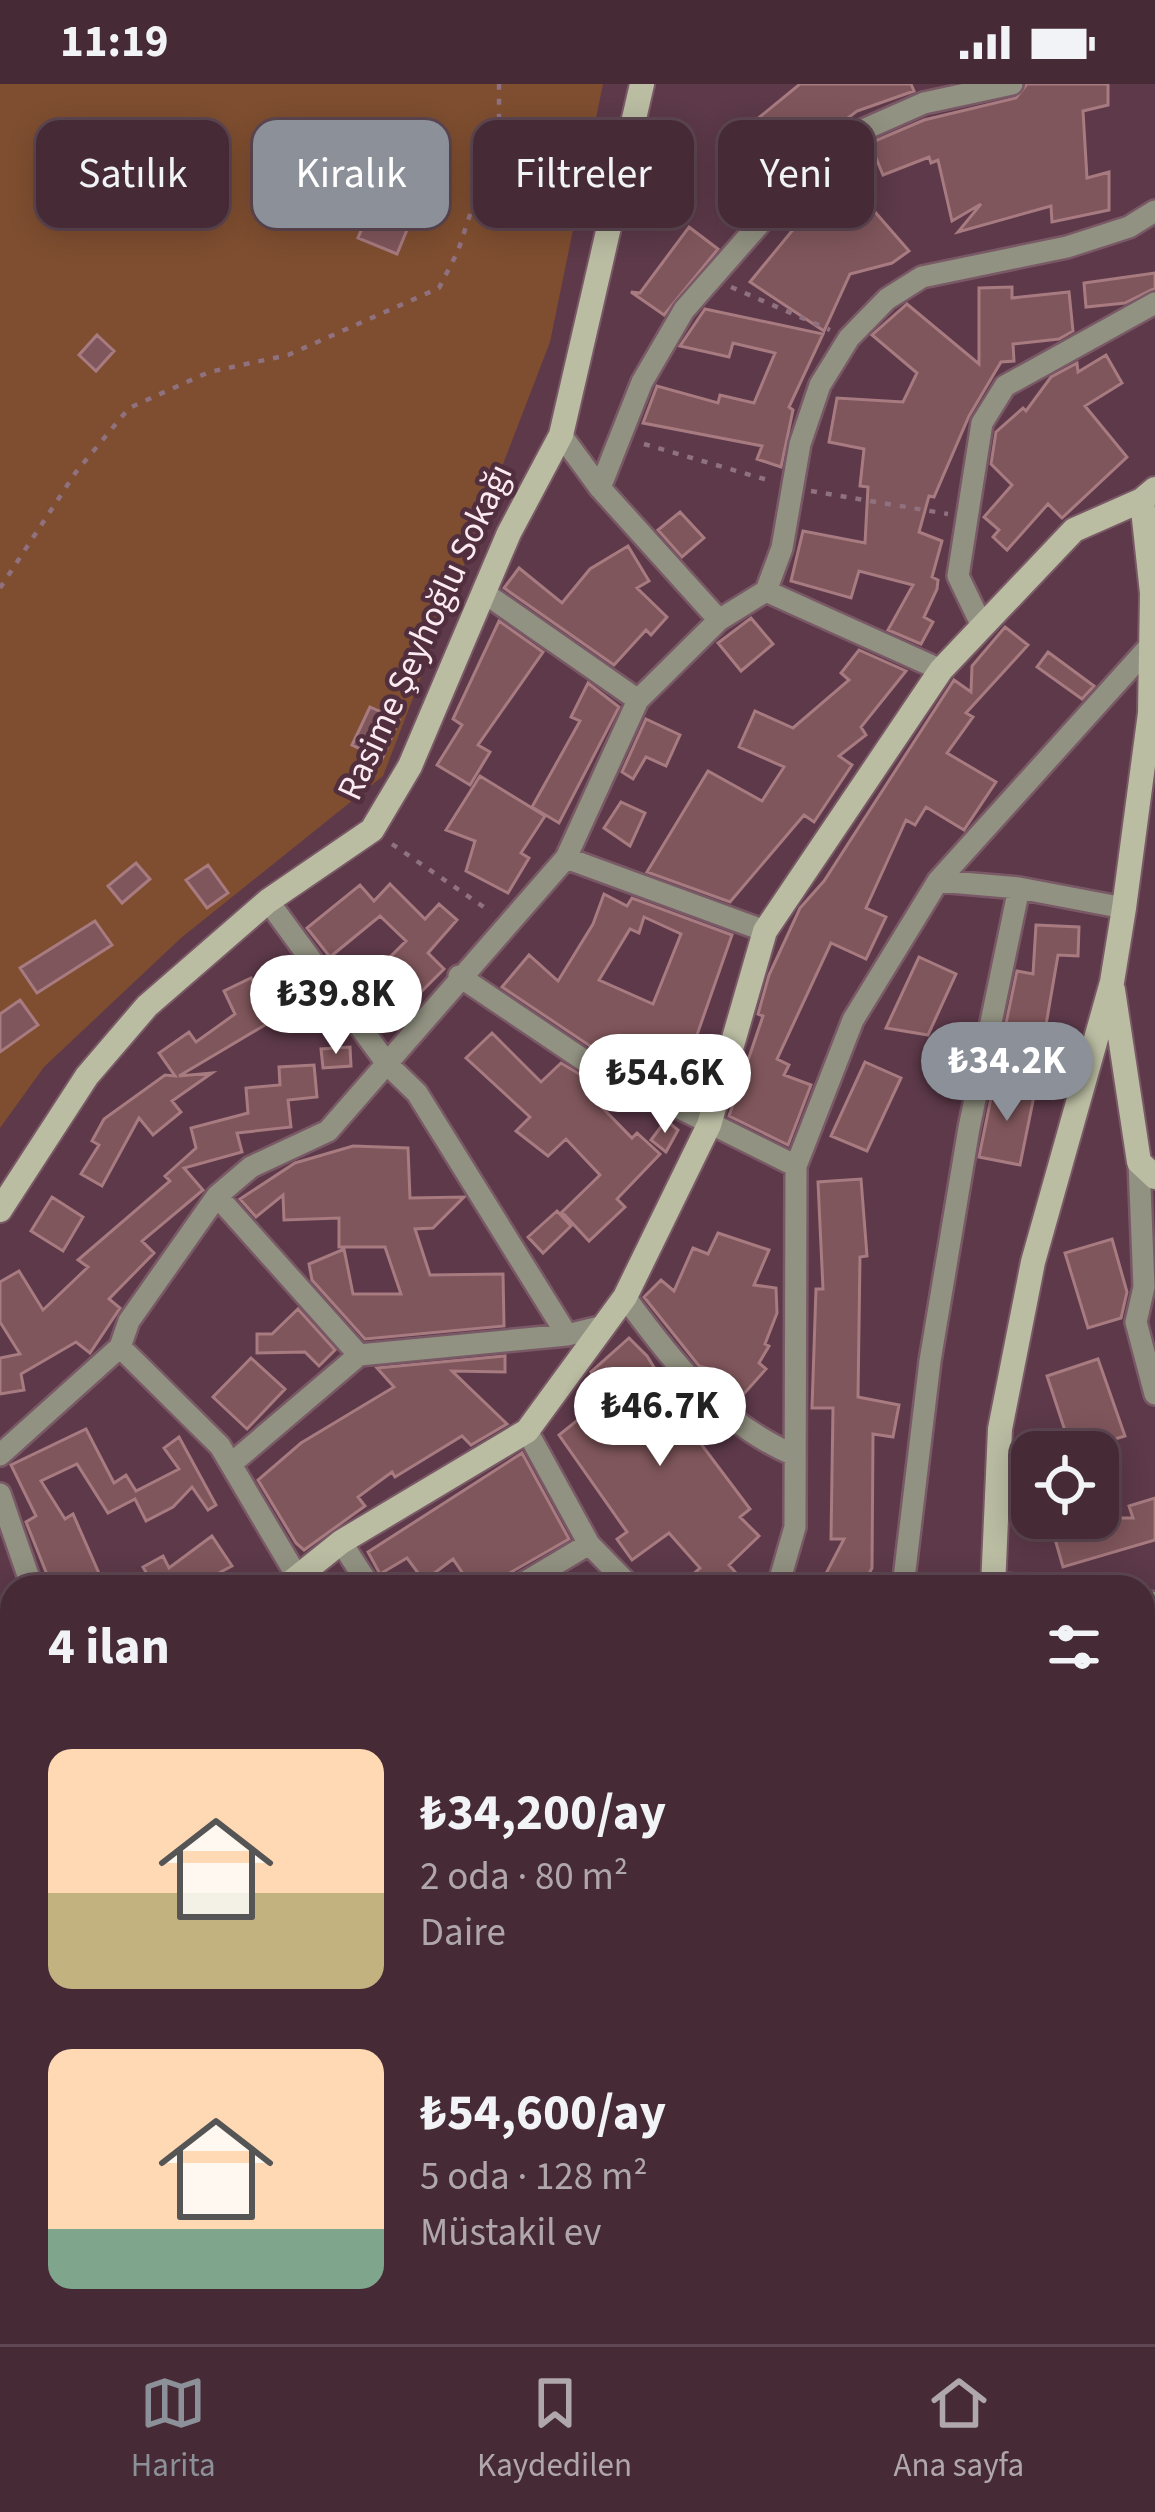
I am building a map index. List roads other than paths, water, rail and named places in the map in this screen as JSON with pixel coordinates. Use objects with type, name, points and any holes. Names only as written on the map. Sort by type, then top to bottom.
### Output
[{"type":"street","name":"Rasime Şeyhoğlu Sokağı","points":[[0,1210],[87,1076],[147,1006],[268,901],[372,830],[410,766],[483,592],[561,435],[642,84]]},
{"type":"street","points":[[600,488],[642,382],[684,310],[812,164],[856,134],[924,103],[1012,84]]},
{"type":"street","points":[[0,1455],[120,1347],[142,1300],[217,1196],[251,1167],[328,1131],[566,858],[638,700],[719,620],[766,591],[782,548],[800,444],[820,385],[849,338],[887,298],[922,277],[1067,247],[1130,227],[1155,212]]},
{"type":"street","points":[[982,626],[958,576],[982,423],[1005,386],[1155,302]]},
{"type":"street","points":[[561,435],[600,488],[719,620]]},
{"type":"street","points":[[301,1575],[341,1542],[526,1431],[625,1297],[709,1126],[765,931],[940,670],[1073,530],[1149,494],[1154,594],[1149,647],[1152,714],[1112,982],[1033,1262],[1000,1429],[993,1575]]},
{"type":"street","points":[[766,591],[940,670]]},
{"type":"street","points":[[483,592],[638,700]]},
{"type":"street","points":[[781,1575],[795,1527],[796,1166],[853,1020],[938,881],[1149,647]]},
{"type":"street","points":[[566,858],[765,931]]},
{"type":"street","points":[[938,881],[1019,889],[1124,908]]},
{"type":"street","points":[[904,1575],[930,1361],[969,1128],[1019,889]]},
{"type":"street","points":[[268,901],[388,1065],[417,1093],[567,1335]]},
{"type":"street","points":[[460,976],[585,1061],[796,1166]]},
{"type":"street","points":[[1112,982],[1147,1169],[1144,1287],[1136,1322],[1155,1394]]},
{"type":"street","points":[[217,1196],[359,1355]]},
{"type":"street","points":[[625,1297],[664,1354],[699,1388],[760,1441],[794,1455]]},
{"type":"street","points":[[231,1464],[359,1355],[567,1335],[604,1326]]},
{"type":"street","points":[[120,1347],[179,1402],[231,1464],[288,1575]]},
{"type":"street","points":[[526,1431],[589,1544],[619,1575]]},
{"type":"street","points":[[0,1495],[28,1575]]},
{"type":"street","points":[[341,1542],[362,1575]]},
{"type":"street","points":[[538,1575],[589,1544]]}]
